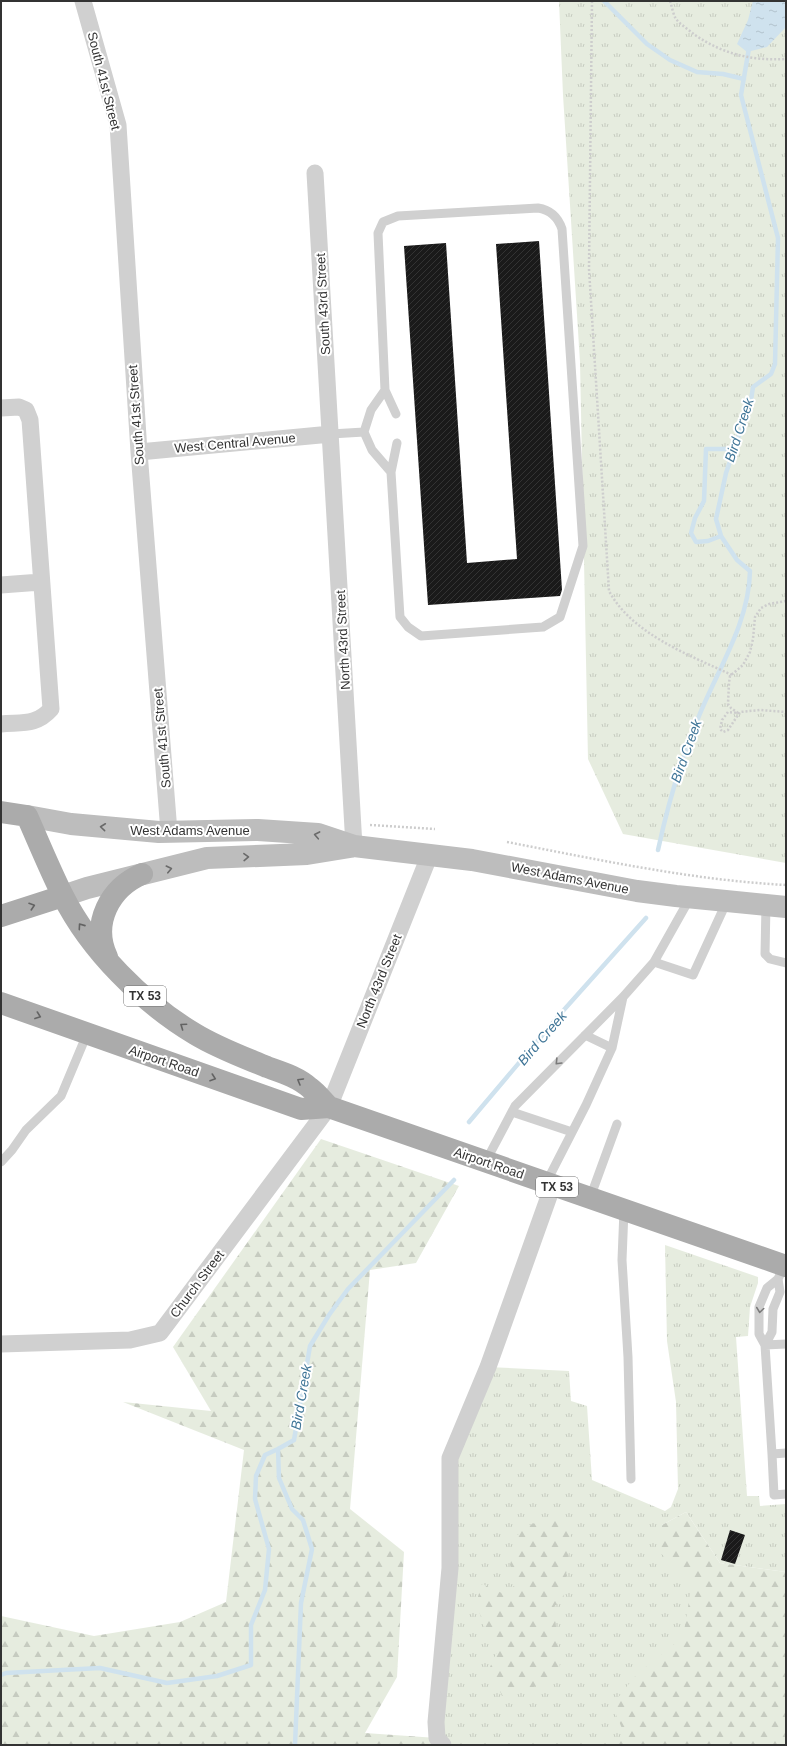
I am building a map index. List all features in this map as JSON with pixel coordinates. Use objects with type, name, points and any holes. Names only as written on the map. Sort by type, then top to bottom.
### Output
[{"type":"main road","name":"West Adams Avenue","points":[[1,812],[71,824],[126,830],[169,832],[288,831],[318,834],[354,846],[472,860],[637,891],[690,898],[776,906]]},
{"type":"main road","name":"Airport Road","points":[[27,816],[63,896],[78,921],[109,961],[145,997],[195,1034],[230,1052],[291,1076],[310,1087],[329,1107]]},
{"type":"main road","name":"West Adams Avenue","points":[[63,896],[87,888],[207,858],[307,854],[354,846]]},
{"type":"main road","points":[[109,961],[105,952],[102,938],[104,912],[115,893],[123,885],[142,874]]},
{"type":"main road","points":[[1,916],[63,896]]},
{"type":"main road","name":"Airport Road","points":[[1,1004],[301,1109],[329,1107],[624,1210],[783,1270]]},
{"type":"street","name":"South 41st Street","points":[[83,1],[118,125],[139,452],[169,832]]},
{"type":"street","name":"South 43rd Street","points":[[315,173],[331,434]]},
{"type":"street","points":[[1,408],[19,407],[26,410],[30,420],[51,709],[40,720],[1,724]]},
{"type":"street","name":"West Central Avenue","points":[[139,452],[331,434]]},
{"type":"street","name":"North 43rd Street","points":[[331,434],[354,846]]},
{"type":"street","points":[[1,585],[42,582]]},
{"type":"street","name":"North 43rd Street","points":[[329,1107],[430,854]]},
{"type":"street","name":"Church Street","points":[[1,1344],[130,1340],[160,1333],[329,1107]]},
{"type":"street","points":[[443,1745],[437,1738],[436,1722],[450,1568],[450,1458],[488,1367],[550,1184]]},
{"type":"lane","points":[[396,414],[384,390],[378,233],[383,222],[398,216],[538,208],[546,209],[558,218],[563,237],[583,546],[560,617],[543,627],[421,636],[408,627],[400,617],[391,472],[397,443]]},
{"type":"lane","points":[[384,390],[371,410],[364,432],[372,450],[391,472]]},
{"type":"lane","points":[[331,434],[364,432]]},
{"type":"lane","points":[[486,1162],[515,1106],[623,997],[654,962],[690,898]]},
{"type":"lane","points":[[654,962],[693,975],[727,901]]},
{"type":"lane","points":[[776,906],[765,954],[770,959],[786,963]]},
{"type":"lane","points":[[550,1184],[572,1132],[612,1048],[623,997]]},
{"type":"lane","points":[[1,1162],[12,1150],[26,1130],[61,1096],[87,1034]]},
{"type":"lane","points":[[585,1034],[612,1048]]},
{"type":"lane","points":[[512,1112],[572,1132]]},
{"type":"lane","points":[[590,1198],[617,1124]]},
{"type":"lane","points":[[624,1210],[622,1260],[628,1357],[631,1479]]},
{"type":"lane","points":[[783,1270],[767,1288],[759,1308],[759,1334],[765,1345],[774,1495],[786,1494]]},
{"type":"lane","points":[[765,1345],[772,1332],[773,1309],[780,1292],[783,1270]]},
{"type":"lane","points":[[765,1345],[786,1344]]},
{"type":"lane","points":[[772,1454],[786,1453]]},
{"type":"path","points":[[592,1],[589,269],[609,591],[620,609],[636,624],[684,653],[731,674],[738,671],[747,659],[752,645],[755,617],[761,608],[769,604],[786,601]]},
{"type":"path","points":[[670,1],[677,20],[698,37],[720,50],[750,58],[776,60],[786,59]]},
{"type":"path","points":[[731,674],[728,704],[738,713],[728,712],[725,715],[720,725],[720,730],[722,732],[728,730],[740,712],[760,710],[786,712]]},
{"type":"path","points":[[370,825],[435,829]]},
{"type":"path","points":[[507,842],[689,876],[786,885]]},
{"type":"green space","points":[[559,1],[786,1],[786,863],[623,834],[588,759],[580,362],[563,95]]},
{"type":"green space","points":[[321,1139],[459,1186],[416,1263],[370,1270],[350,1509],[404,1552],[397,1677],[365,1733],[437,1738],[443,1745],[1,1745],[1,1616],[94,1636],[180,1622],[226,1602],[244,1450],[123,1402],[211,1411],[173,1347]]},
{"type":"green space","points":[[665,1245],[758,1277],[758,1283],[750,1307],[748,1336],[736,1337],[747,1496],[759,1496],[760,1506],[786,1504],[786,1572],[720,1563],[686,1512],[662,1525],[768,1596],[686,1745],[443,1745],[450,1458],[488,1367],[569,1371],[571,1401],[587,1406],[592,1480],[665,1511],[671,1507],[678,1489],[676,1402],[667,1341]]},
{"type":"green space","points":[[686,1512],[720,1563],[786,1572],[786,1745],[616,1745],[624,1733],[612,1705],[637,1674],[683,1637],[692,1583],[677,1571],[659,1551],[662,1525]]},
{"type":"green space","points":[[561,1515],[571,1535],[563,1601],[554,1606],[561,1679],[502,1696],[490,1667],[498,1650],[487,1634],[476,1603],[482,1584],[504,1594],[519,1582],[510,1565],[520,1528]]},
{"type":"water","points":[[753,1],[786,1],[786,27],[767,47],[747,52],[737,44],[748,20]]},
{"type":"building","points":[[539,241],[562,590],[560,596],[428,605],[404,246],[446,243],[467,563],[517,559],[496,244]]},
{"type":"building","points":[[730,1530],[745,1535],[735,1564],[721,1560]]},
{"type":"waterway","points":[[604,1],[647,44],[670,60],[697,72],[723,74],[744,79]]},
{"type":"waterway","name":"Bird Creek","points":[[658,850],[666,816],[686,749],[731,645],[744,609],[750,571],[737,560],[721,536],[716,519],[726,473],[751,400],[753,387],[771,374],[775,364],[778,238],[741,95],[749,48]]},
{"type":"waterway","points":[[721,536],[708,541],[696,542],[691,533],[695,518],[704,501],[706,449],[733,449]]},
{"type":"waterway","name":"Bird Creek","points":[[469,1122],[562,1012],[646,918]]},
{"type":"waterway","name":"Bird Creek","points":[[295,1745],[301,1603],[312,1549],[303,1520],[292,1509],[279,1478],[278,1449],[294,1440],[310,1346],[329,1315],[348,1289],[454,1180]]},
{"type":"waterway","points":[[1,1675],[6,1673],[100,1668],[167,1683],[217,1676],[251,1665],[251,1625],[265,1590],[269,1549],[255,1499],[256,1476],[265,1455],[278,1449]]}]
